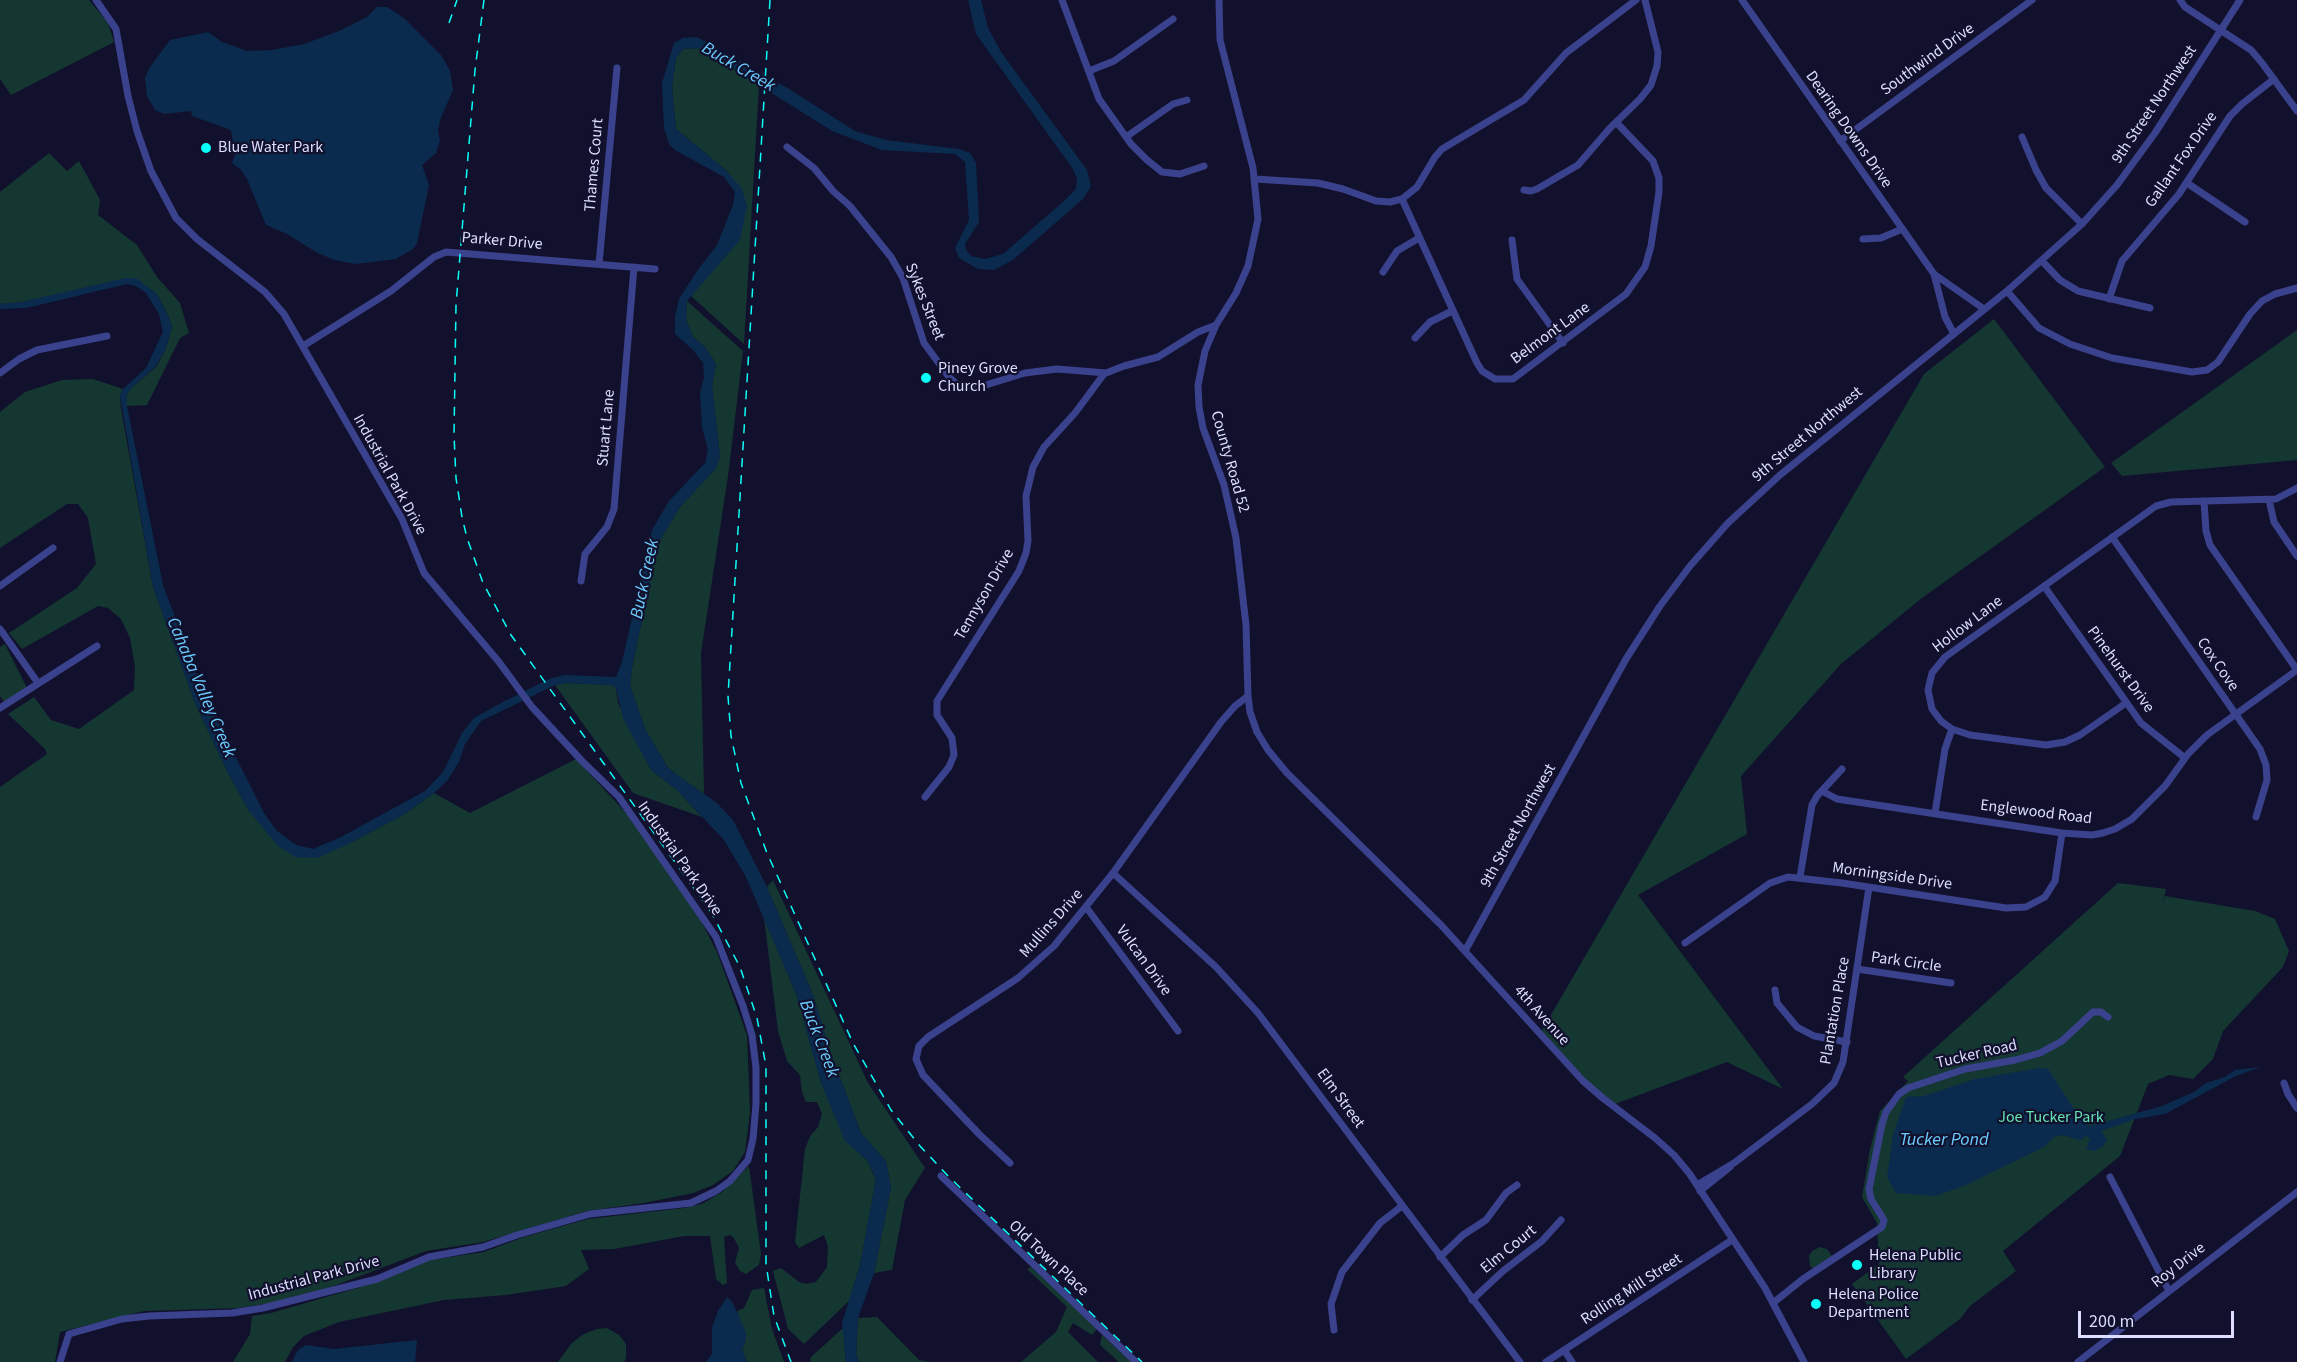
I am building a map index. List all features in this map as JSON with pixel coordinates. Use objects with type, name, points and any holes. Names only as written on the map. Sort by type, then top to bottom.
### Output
[{"type":"street","name":"Industrial Park Drive","points":[[60,1362],[69,1334],[122,1319],[232,1313],[263,1308],[377,1279],[429,1257],[483,1247],[591,1214],[691,1203],[716,1191],[730,1181],[748,1160],[753,1139],[756,1104],[752,1035],[716,937],[619,797],[582,761],[532,706],[424,573],[402,519],[284,314],[265,292],[197,239],[171,210],[152,171],[133,121],[116,29],[96,0]]},
{"type":"street","points":[[1062,0],[1099,99],[1126,138],[1162,172],[1180,174],[1204,166]]},
{"type":"street","name":"County Road 52","points":[[1219,0],[1218,22],[1222,51],[1256,179],[1258,219],[1253,250],[1236,292],[1216,325],[1205,351],[1201,368],[1199,407],[1205,434],[1224,485],[1236,538],[1246,625],[1248,696]]},
{"type":"street","points":[[1256,179],[1318,183],[1376,201],[1390,202],[1402,199],[1417,187],[1442,148],[1524,100],[1566,53],[1636,0]]},
{"type":"street","points":[[1524,190],[1537,189],[1571,170],[1645,94],[1657,66],[1656,43],[1645,0]]},
{"type":"street","name":"Dearing Downs Drive","points":[[1742,0],[1934,274],[1984,309]]},
{"type":"street","name":"Southwind Drive","points":[[1840,141],[2032,0]]},
{"type":"street","points":[[2180,0],[2185,7],[2251,50],[2297,111]]},
{"type":"street","name":"9th Street Northwest","points":[[1465,951],[1626,659],[1655,613],[1690,566],[1728,523],[1773,480],[2007,291],[2082,224],[2133,164],[2240,0]]},
{"type":"street","points":[[1089,71],[1114,61],[1173,18]]},
{"type":"street","name":"Thames Court","points":[[599,264],[617,68]]},
{"type":"street","name":"Gallant Fox Drive","points":[[2109,299],[2122,261],[2187,183],[2230,116],[2247,99],[2274,79]]},
{"type":"street","points":[[1126,138],[1173,104],[1187,100]]},
{"type":"street","name":"Belmont Lane","points":[[1402,199],[1479,366],[1482,371],[1495,379],[1507,380],[1518,376],[1626,294],[1637,282],[1649,255],[1659,192],[1659,178],[1653,161],[1616,122]]},
{"type":"street","points":[[2022,137],[2036,171],[2046,188],[2082,224]]},
{"type":"street","name":"Sykes Street","points":[[787,147],[814,168],[891,257],[903,278],[922,338],[956,384],[976,388],[1025,373],[1065,368],[1104,374]]},
{"type":"street","points":[[2187,183],[2245,222]]},
{"type":"street","points":[[1863,239],[1881,238],[1902,229]]},
{"type":"street","points":[[1383,272],[1397,251],[1419,238]]},
{"type":"street","points":[[1512,240],[1512,255],[1517,279],[1563,343]]},
{"type":"street","name":"Parker Drive","points":[[303,346],[392,290],[434,257],[446,252],[656,269]]},
{"type":"street","points":[[2042,261],[2061,280],[2084,294],[2150,308]]},
{"type":"street","name":"Stuart Lane","points":[[581,581],[585,554],[607,527],[614,509],[634,267]]},
{"type":"street","name":"Dearing Downs Drive","points":[[1934,274],[1946,317],[1954,334]]},
{"type":"street","points":[[2007,291],[2040,328],[2070,344],[2112,358],[2192,372],[2207,370],[2218,362],[2250,314],[2262,301],[2275,294],[2297,288]]},
{"type":"street","points":[[1415,338],[1430,322],[1452,311]]},
{"type":"street","points":[[1104,374],[1118,367],[1158,357],[1198,332],[1216,325]]},
{"type":"street","points":[[0,373],[37,350],[107,336]]},
{"type":"street","name":"Tennyson Drive","points":[[925,797],[954,754],[952,738],[937,715],[937,701],[1024,560],[1028,541],[1026,496],[1033,467],[1044,447],[1076,413],[1104,374]]},
{"type":"street","points":[[2297,488],[2281,498],[2268,500],[2274,522],[2297,556]]},
{"type":"street","name":"Hollow Lane","points":[[1952,729],[1941,720],[1929,700],[1929,683],[1934,668],[1945,657],[2159,505],[2204,501],[2268,500]]},
{"type":"street","points":[[2204,501],[2206,531],[2210,545],[2297,670]]},
{"type":"street","name":"Cox Cove","points":[[2112,537],[2260,749],[2266,765],[2266,788],[2256,817]]},
{"type":"street","points":[[0,586],[53,548]]},
{"type":"street","name":"Pinehurst Drive","points":[[2044,586],[2126,703],[2148,730],[2185,758]]},
{"type":"street","points":[[0,629],[38,683]]},
{"type":"street","points":[[0,708],[97,646]]},
{"type":"street","name":"Englewood Road","points":[[1822,791],[1837,799],[2092,835],[2124,824],[2165,786],[2185,758],[2206,735],[2297,670]]},
{"type":"street","name":"Mullins Drive","points":[[1010,1163],[979,1134],[924,1075],[913,1052],[928,1037],[1030,969],[1054,946],[1113,873],[1221,722],[1235,705],[1248,696]]},
{"type":"street","name":"4th Avenue","points":[[1248,696],[1250,712],[1257,732],[1273,758],[1465,951],[1583,1081],[1604,1100],[1662,1143],[1680,1162],[1773,1303],[1804,1362]]},
{"type":"street","points":[[1935,813],[1945,749],[1952,729],[1970,735],[2052,744],[2065,742],[2080,735],[2126,703]]},
{"type":"street","points":[[1800,877],[1810,809],[1822,791],[1842,769]]},
{"type":"street","name":"Morningside Drive","points":[[1685,943],[1770,883],[1788,877],[2007,908],[2026,908],[2045,897],[2055,881],[2062,832]]},
{"type":"street","name":"Elm Street","points":[[1113,873],[1212,963],[1247,1000],[1292,1056],[1520,1362]]},
{"type":"street","name":"Plantation Place","points":[[1699,1188],[1829,1089],[1843,1062],[1869,887]]},
{"type":"street","name":"Vulcan Drive","points":[[1086,907],[1178,1031]]},
{"type":"street","name":"Park Circle","points":[[1857,969],[1951,983]]},
{"type":"street","points":[[1775,990],[1777,1003],[1797,1027],[1814,1036],[1846,1042]]},
{"type":"street","name":"Tucker Road","points":[[1773,1303],[1803,1279],[1882,1227],[1884,1220],[1871,1199],[1869,1189],[1882,1124],[1886,1112],[1899,1094],[1908,1088],[1965,1068],[2040,1053],[2062,1041],[2090,1014],[2101,1012],[2108,1017]]},
{"type":"street","points":[[2284,1083],[2297,1108]]},
{"type":"street","name":"Old Town Place","points":[[942,1176],[1136,1362]]},
{"type":"street","points":[[2110,1177],[2169,1291]]},
{"type":"street","points":[[1440,1257],[1463,1235],[1486,1220],[1506,1193],[1517,1185]]},
{"type":"street","name":"Roy Drive","points":[[2078,1362],[2297,1192]]},
{"type":"street","points":[[1334,1330],[1332,1295],[1342,1272],[1380,1222],[1402,1206]]},
{"type":"street","name":"Elm Court","points":[[1472,1300],[1503,1271],[1542,1241],[1561,1220]]},
{"type":"street","name":"Rolling Mill Street","points":[[1546,1362],[1732,1240]]},
{"type":"street","points":[[1564,1350],[1572,1362]]},
{"type":"green space","points":[[0,0],[89,0],[108,23],[114,42],[11,95],[0,79]]},
{"type":"green space","points":[[700,48],[759,85],[744,344],[691,296],[708,275],[747,206],[727,171],[676,129],[672,87],[676,58],[683,49]]},
{"type":"green space","points":[[49,153],[67,171],[79,161],[100,200],[98,215],[137,245],[157,277],[180,303],[189,333],[180,338],[147,405],[127,406],[127,395],[130,389],[157,366],[166,348],[172,327],[157,294],[136,279],[22,302],[0,304],[0,192]]},
{"type":"green space","points":[[687,301],[743,351],[728,476],[701,653],[704,794],[669,769],[646,731],[630,686],[658,543],[680,507],[716,468],[720,456],[712,386],[716,364],[705,347],[693,337],[686,320]]},
{"type":"green space","points":[[1994,319],[2105,467],[1922,598],[1841,664],[1741,776],[1747,834],[1638,895],[1783,1089],[1727,1062],[1615,1104],[1586,1080],[1541,1032],[1924,374]]},
{"type":"green space","points":[[2297,330],[2297,460],[2122,476],[2111,463]]},
{"type":"green space","points":[[93,379],[123,389],[120,396],[121,409],[153,587],[195,703],[249,811],[295,857],[346,845],[403,815],[434,793],[470,813],[576,759],[627,814],[700,919],[717,952],[747,1035],[750,1112],[745,1152],[733,1171],[713,1185],[693,1193],[587,1211],[483,1242],[426,1251],[302,1298],[239,1308],[144,1311],[60,1332],[55,1362],[0,1362],[0,787],[47,754],[45,749],[8,714],[34,697],[51,720],[79,729],[134,690],[135,667],[130,638],[121,619],[108,608],[98,606],[22,649],[9,633],[77,588],[96,564],[88,518],[78,504],[67,504],[0,548],[0,412],[25,392],[62,380]]},
{"type":"green space","points":[[5,644],[27,688],[4,702],[0,696],[0,647]]},
{"type":"green space","points":[[567,683],[612,685],[616,688],[618,703],[651,770],[677,790],[702,817],[633,793],[555,685]]},
{"type":"green space","points":[[773,880],[868,1083],[925,1168],[905,1200],[892,1270],[874,1273],[891,1188],[886,1161],[861,1133],[830,1051],[813,995],[767,887]]},
{"type":"green space","name":"Joe Tucker Park","points":[[2118,883],[2166,889],[2162,905],[2165,896],[2255,911],[2275,919],[2289,951],[2283,967],[2223,1031],[2213,1059],[2193,1079],[2169,1075],[2148,1084],[2120,1156],[2003,1251],[2016,1271],[1970,1306],[1960,1319],[1906,1359],[1852,1284],[1879,1264],[1877,1223],[1862,1197],[1870,1149],[1880,1111],[1908,1081],[1903,1077]]},
{"type":"green space","points":[[764,918],[797,996],[821,1083],[861,1155],[867,1160],[876,1180],[860,1265],[849,1301],[804,1344],[788,1329],[773,1271],[781,1268],[799,1282],[806,1284],[816,1282],[827,1267],[828,1247],[824,1235],[799,1248],[795,1242],[805,1149],[810,1136],[818,1127],[822,1114],[817,1102],[806,1102],[800,1075],[787,1061],[778,1031]]},
{"type":"green space","points":[[749,1166],[761,1254],[759,1265],[746,1274],[740,1271],[735,1263],[739,1248],[730,1235],[724,1237],[727,1283],[723,1285],[716,1279],[710,1236],[684,1236],[614,1249],[581,1250],[589,1269],[566,1286],[506,1295],[444,1300],[339,1322],[304,1336],[293,1347],[285,1362],[233,1362],[250,1334],[252,1316],[271,1313],[371,1284],[430,1260],[484,1252],[524,1237],[588,1219],[702,1204],[722,1192]]},
{"type":"green space","points":[[1820,1247],[1827,1249],[1832,1256],[1814,1269],[1810,1266],[1809,1256],[1812,1251]]},
{"type":"green space","points":[[1031,1267],[1098,1328],[1092,1335],[1073,1323],[1068,1332],[1098,1362],[1021,1362],[1056,1332],[1067,1307],[1027,1269]]},
{"type":"green space","points":[[764,1288],[772,1329],[784,1362],[747,1362],[742,1349],[746,1340],[737,1311],[744,1308],[752,1290]]},
{"type":"green space","points":[[877,1317],[919,1360],[931,1362],[859,1362],[856,1354],[858,1318]]},
{"type":"green space","points":[[607,1328],[619,1335],[626,1344],[624,1362],[558,1362],[571,1344],[582,1335]]},
{"type":"green space","points":[[843,1328],[846,1362],[810,1362],[811,1357]]},
{"type":"green space","points":[[1102,1335],[1131,1362],[1119,1362],[1100,1345]]},
{"type":"water","points":[[968,0],[981,0],[988,28],[1001,52],[1087,170],[1091,186],[1084,198],[1013,260],[994,270],[978,269],[959,258],[955,248],[969,220],[965,162],[955,154],[882,150],[832,131],[700,48],[683,49],[676,58],[672,87],[676,129],[727,171],[742,189],[747,206],[740,240],[687,301],[686,320],[693,337],[705,347],[716,364],[712,386],[720,456],[716,468],[680,507],[658,543],[630,686],[646,731],[669,769],[717,803],[733,820],[767,887],[813,995],[830,1051],[861,1133],[886,1161],[891,1188],[874,1273],[858,1318],[856,1354],[859,1362],[846,1362],[842,1323],[860,1265],[876,1179],[867,1160],[845,1141],[821,1083],[797,996],[746,877],[724,840],[677,790],[651,770],[623,718],[616,688],[612,685],[567,683],[555,685],[481,721],[465,744],[459,762],[447,781],[434,793],[403,815],[346,845],[317,858],[295,857],[277,845],[249,811],[228,773],[195,703],[153,587],[120,396],[123,389],[146,368],[163,332],[159,314],[146,293],[136,286],[127,284],[26,308],[0,309],[0,304],[22,302],[125,278],[136,278],[157,294],[172,327],[166,348],[156,366],[130,389],[127,395],[127,406],[163,585],[205,696],[264,813],[277,831],[296,845],[313,849],[341,837],[425,791],[443,772],[462,733],[474,718],[549,679],[564,675],[616,677],[622,662],[652,530],[669,501],[705,463],[708,450],[702,427],[700,393],[704,377],[703,363],[693,350],[675,334],[675,317],[679,299],[717,245],[733,205],[735,192],[724,177],[675,150],[669,144],[664,128],[662,83],[674,43],[683,38],[697,37],[789,89],[855,131],[886,140],[959,149],[970,153],[976,163],[979,222],[965,244],[971,256],[985,259],[1003,254],[1064,201],[1076,189],[1077,179],[1073,169],[976,34]]},
{"type":"water","name":"Blue Water Park","points":[[377,7],[387,7],[404,18],[441,55],[450,71],[453,90],[440,120],[438,130],[440,141],[436,153],[422,165],[429,185],[417,243],[413,249],[396,259],[356,264],[334,260],[266,225],[247,179],[232,163],[235,155],[231,130],[192,116],[191,111],[164,114],[155,110],[147,96],[145,78],[150,67],[170,40],[208,32],[222,42],[247,51],[272,50],[304,44],[339,31],[367,17]]},
{"type":"water","name":"Tucker Pond","points":[[2260,1067],[2236,1076],[2165,1114],[2135,1119],[2101,1131],[2107,1140],[2095,1151],[2086,1149],[2090,1140],[2088,1137],[2084,1136],[2083,1140],[2080,1140],[2062,1135],[2054,1137],[2044,1147],[1966,1185],[1936,1196],[1896,1193],[1887,1177],[1893,1135],[1906,1097],[1924,1096],[1975,1079],[2040,1068],[2048,1069],[2083,1123],[2090,1126],[2162,1106],[2194,1092],[2206,1083],[2225,1077],[2235,1070]]},
{"type":"water","points":[[727,1297],[733,1303],[746,1333],[742,1349],[747,1362],[706,1362],[712,1354],[712,1328],[718,1311]]},
{"type":"water","points":[[417,1340],[415,1362],[292,1362],[298,1350],[306,1345],[334,1349]]},
{"type":"railway","points":[[449,23],[457,0]]},
{"type":"railway","points":[[484,0],[475,70],[456,305],[454,435],[456,478],[462,517],[483,583],[511,635],[711,912],[740,967],[757,1018],[766,1066],[766,1264],[774,1316],[791,1362]]},
{"type":"railway","points":[[770,0],[728,696],[731,736],[741,783],[767,853],[853,1043],[891,1110],[948,1176],[1142,1362]]},
{"type":"place","name":"Blue Water Park","points":[[206,148]]},
{"type":"place","name":"Piney Grove Church","points":[[926,378]]},
{"type":"place","name":"Helena Public Library","points":[[1857,1265]]},
{"type":"place","name":"Helena Police Department","points":[[1816,1304]]},
{"type":"water label","name":"Buck Creek","points":[[738,68]]},
{"type":"water label","name":"Buck Creek","points":[[646,579]]},
{"type":"water label","name":"Cahaba Valley Creek","points":[[200,688]]},
{"type":"water label","name":"Buck Creek","points":[[818,1039]]}]
